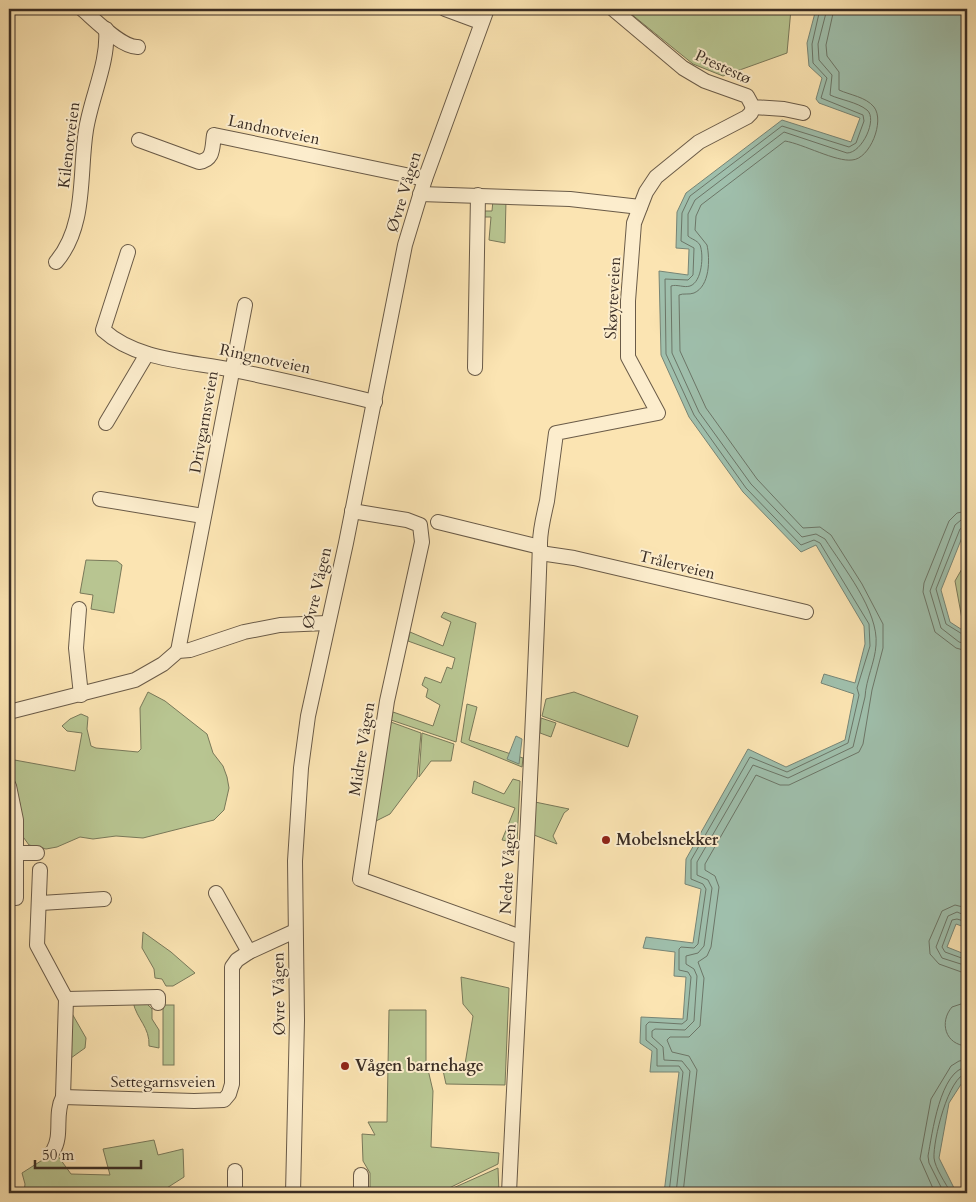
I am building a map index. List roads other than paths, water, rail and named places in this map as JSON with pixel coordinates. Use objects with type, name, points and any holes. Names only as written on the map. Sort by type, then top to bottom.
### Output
[{"type":"street","points":[[82,9],[131,48],[138,47]]},
{"type":"street","points":[[445,9],[480,22]]},
{"type":"street","name":"Øvre Vågen","points":[[293,1193],[297,1020],[295,861],[303,749],[327,623],[375,402],[405,245],[425,179],[486,9]]},
{"type":"street","name":"Prestestø","points":[[613,9],[683,68],[705,81],[747,96],[752,107],[784,109],[803,113]]},
{"type":"street","name":"Kilenotveien","points":[[56,262],[64,253],[72,233],[80,199],[86,131],[108,44],[106,29]]},
{"type":"street","name":"Skøyteveien","points":[[631,417],[658,413],[645,386],[628,358],[628,301],[634,222],[646,192],[661,172],[700,142],[747,117],[751,113],[752,107]]},
{"type":"street","name":"Landnotveien","points":[[139,140],[199,162],[207,161],[211,156],[214,135],[425,179]]},
{"type":"street","points":[[420,194],[570,199],[640,207]]},
{"type":"street","points":[[476,368],[478,195]]},
{"type":"street","name":"Ringnotveien","points":[[128,252],[103,330],[114,339],[147,354],[232,369],[375,402]]},
{"type":"street","name":"Drivgarnsveien","points":[[178,650],[202,516],[210,491],[245,305]]},
{"type":"street","points":[[106,423],[147,354]]},
{"type":"street","name":"Nedre Vågen","points":[[509,1193],[534,732],[534,648],[540,550],[556,433],[602,425],[631,417]]},
{"type":"street","points":[[100,499],[202,516]]},
{"type":"street","name":"Midtre Vågen","points":[[352,511],[408,520],[420,525],[422,533],[417,572],[382,730],[360,879],[522,937]]},
{"type":"street","points":[[438,522],[540,550]]},
{"type":"street","name":"Trålerveien","points":[[540,550],[806,612]]},
{"type":"street","points":[[79,609],[76,648],[81,694]]},
{"type":"street","points":[[9,712],[81,694],[148,674],[178,650],[190,650],[262,627],[327,623]]},
{"type":"street","points":[[9,786],[16,820],[16,898]]},
{"type":"street","points":[[17,853],[36,853]]},
{"type":"street","points":[[40,870],[41,903],[37,945],[66,999],[63,1097],[58,1106],[57,1142],[54,1151]]},
{"type":"street","points":[[216,893],[249,952]]},
{"type":"street","points":[[41,903],[104,899]]},
{"type":"street","name":"Settegarnsveien","points":[[63,1097],[214,1102],[224,1100],[230,1094],[232,1084],[232,967],[237,960],[249,952],[295,930]]},
{"type":"street","points":[[66,999],[158,997],[158,1003]]},
{"type":"street","points":[[235,1171],[235,1193]]},
{"type":"street","points":[[361,1175],[361,1193]]},
{"type":"water","points":[[816,9],[967,9],[967,525],[941,590],[950,622],[967,633],[967,928],[956,924],[947,947],[967,955],[967,1015],[963,1025],[967,1028],[967,1075],[949,1103],[939,1158],[956,1192],[664,1193],[679,1072],[650,1072],[652,1051],[640,1043],[641,1017],[683,1019],[686,977],[674,976],[675,952],[643,948],[646,937],[693,943],[701,889],[685,884],[686,859],[748,749],[786,767],[845,740],[854,694],[821,683],[824,674],[855,683],[865,644],[864,626],[816,545],[801,552],[743,492],[689,417],[661,355],[659,271],[688,275],[689,249],[676,248],[677,212],[686,193],[782,120],[851,142],[860,118],[819,103],[816,99],[822,78],[809,66],[807,43]]},
{"type":"water","points":[[516,736],[522,739],[519,764],[507,759]]},
{"type":"place","name":"Mobelsnekker","points":[[606,840]]},
{"type":"place","name":"Vågen barnehage","points":[[345,1066]]}]
